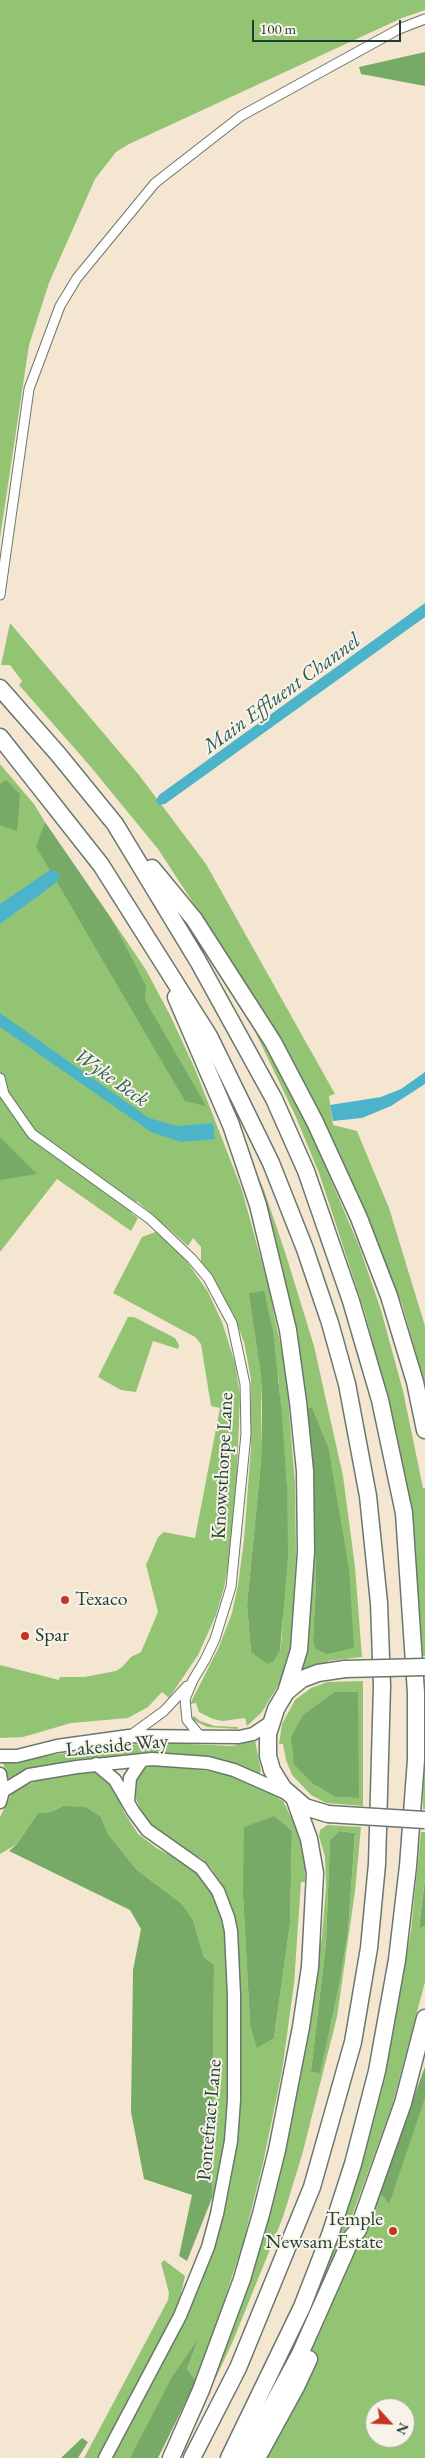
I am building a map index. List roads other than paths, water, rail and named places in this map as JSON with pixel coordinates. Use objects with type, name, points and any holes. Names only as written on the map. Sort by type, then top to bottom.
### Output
[{"type":"highway","points":[[4,692],[194,919],[273,1042],[315,1122],[359,1218],[400,1329],[425,1430]]},
{"type":"highway","points":[[4,741],[101,865],[154,948],[209,1036],[271,1163],[305,1250],[330,1322],[346,1384],[368,1496],[379,1603],[382,1686],[377,1864],[369,1948],[353,2042],[312,2187],[238,2368],[192,2458]]},
{"type":"highway","points":[[115,824],[249,1050],[274,1099],[306,1171],[351,1301],[380,1400],[404,1513],[416,1693],[416,1760],[408,1866],[394,1979],[376,2071],[353,2164],[330,2235],[302,2307],[228,2458]]},
{"type":"highway","points":[[154,948],[231,1125],[258,1205],[288,1330],[298,1402],[304,1471],[306,1552],[299,1650],[286,1692],[271,1722],[268,1734],[268,1756],[272,1770],[293,1798],[309,1838],[315,1873],[310,1967],[301,2027],[274,2159],[242,2279],[202,2390],[171,2458]]},
{"type":"highway","points":[[286,1692],[302,1679],[318,1673],[345,1669],[425,1667]]},
{"type":"highway","points":[[293,1798],[315,1812],[425,1820]]},
{"type":"highway","points":[[257,2458],[296,2387],[323,2329],[358,2244],[358,2230],[403,2102],[425,2018]]},
{"type":"highway","points":[[244,2458],[296,2362],[352,2237],[358,2230]]},
{"type":"street","points":[[0,595],[29,389],[60,306],[77,278],[154,183],[241,116],[399,29],[425,20]]},
{"type":"street","name":"Knowsthorpe Lane","points":[[0,1078],[4,1094],[32,1134],[150,1219],[192,1258],[208,1278],[232,1323],[245,1384],[246,1434],[239,1522],[232,1587],[223,1616],[205,1660],[192,1680],[164,1712],[129,1736]]},
{"type":"street","name":"Knowsthorpe Lane","points":[[192,1680],[186,1694],[185,1714],[190,1726],[201,1737]]},
{"type":"street","name":"Lakeside Way","points":[[0,1756],[17,1756],[57,1746],[129,1736],[239,1737],[253,1734],[271,1722]]},
{"type":"street","points":[[128,1801],[130,1778],[142,1760]]},
{"type":"street","name":"Lakeside Way","points":[[1,1796],[29,1775],[96,1764],[142,1760],[174,1760],[234,1770],[274,1786],[293,1798]]},
{"type":"street","name":"Pontefract Lane","points":[[96,1764],[115,1780],[138,1820],[147,1830],[188,1858],[211,1879],[228,1917],[231,1931],[234,1994],[234,2100],[224,2184],[208,2247],[180,2316],[105,2458]]},
{"type":"street","points":[[0,1774],[1,1796]]},
{"type":"water","points":[[425,603],[425,617],[165,804],[159,805],[156,801],[159,795]]},
{"type":"water","points":[[50,870],[57,872],[60,876],[57,882],[0,924],[0,904]]},
{"type":"water","points":[[0,1013],[149,1118],[177,1126],[213,1123],[215,1139],[181,1142],[151,1132],[0,1027]]},
{"type":"water","points":[[425,1072],[425,1084],[391,1106],[362,1118],[333,1121],[330,1105],[381,1097],[401,1089]]},
{"type":"place","name":"Texaco","points":[[65,1600]]},
{"type":"place","name":"Spar","points":[[25,1636]]},
{"type":"place","name":"Temple Newsam Estate","points":[[393,2231]]},
{"type":"water label","name":"Main Effluent Channel","points":[[282,694]]},
{"type":"water label","name":"Wyke Beck","points":[[111,1078]]}]
